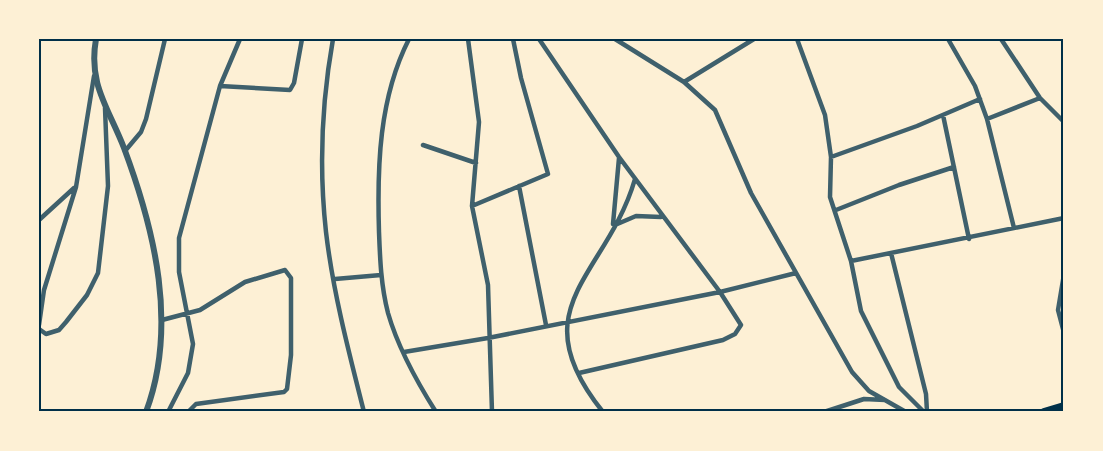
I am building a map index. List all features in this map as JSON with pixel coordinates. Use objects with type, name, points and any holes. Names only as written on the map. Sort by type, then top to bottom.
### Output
[{"type":"main road","points":[[1044,412],[1064,406]]},
{"type":"street","points":[[96,39],[94,76],[76,187],[44,290],[39,327],[46,334],[59,330],[87,295],[98,273],[108,186],[105,104]]},
{"type":"street","points":[[125,151],[141,132],[146,119],[165,39]]},
{"type":"street","points":[[168,412],[192,358],[192,329],[179,272],[179,238],[220,86],[240,39]]},
{"type":"street","points":[[220,86],[290,90],[294,83],[302,39]]},
{"type":"street","points":[[333,39],[326,97],[324,166],[326,233],[364,412]]},
{"type":"street","points":[[409,39],[390,87],[384,123],[378,203],[381,275],[389,315],[404,352],[436,412]]},
{"type":"street","points":[[468,39],[479,122],[472,206],[488,285],[492,412]]},
{"type":"street","points":[[472,206],[548,172],[521,78],[513,39]]},
{"type":"street","points":[[539,39],[661,217],[740,321],[740,328],[735,334],[707,344],[579,373]]},
{"type":"street","points":[[615,39],[684,82],[715,110],[747,184],[857,379],[869,391],[906,412]]},
{"type":"street","points":[[684,82],[754,39]]},
{"type":"street","points":[[797,39],[825,115],[831,157],[829,186],[851,261],[856,298],[869,331],[899,387],[925,412]]},
{"type":"street","points":[[948,39],[980,99],[987,119],[1014,228]]},
{"type":"street","points":[[1001,39],[1040,98],[1064,122]]},
{"type":"street","points":[[94,76],[125,151],[149,232],[162,304],[161,356],[146,412]]},
{"type":"street","points":[[987,119],[1040,98]]},
{"type":"street","points":[[831,157],[980,99]]},
{"type":"street","points":[[943,115],[969,239]]},
{"type":"street","points":[[423,145],[476,163]]},
{"type":"street","points":[[612,227],[619,158]]},
{"type":"street","points":[[836,210],[899,185],[954,167]]},
{"type":"street","points":[[603,412],[569,357],[565,333],[566,321],[593,260],[626,204],[635,179]]},
{"type":"street","points":[[519,186],[546,326]]},
{"type":"street","points":[[39,220],[76,187]]},
{"type":"street","points":[[612,227],[636,216],[661,217]]},
{"type":"street","points":[[851,261],[1064,218]]},
{"type":"street","points":[[891,253],[926,394],[925,412]]},
{"type":"street","points":[[162,320],[188,315],[245,282],[285,270],[291,278],[291,356],[287,389],[284,392],[196,404],[188,412]]},
{"type":"street","points":[[404,352],[488,338],[720,292],[796,273]]},
{"type":"street","points":[[1064,274],[1058,310],[1064,333]]},
{"type":"street","points":[[335,279],[381,275]]},
{"type":"street","points":[[824,412],[864,399],[888,400]]}]
